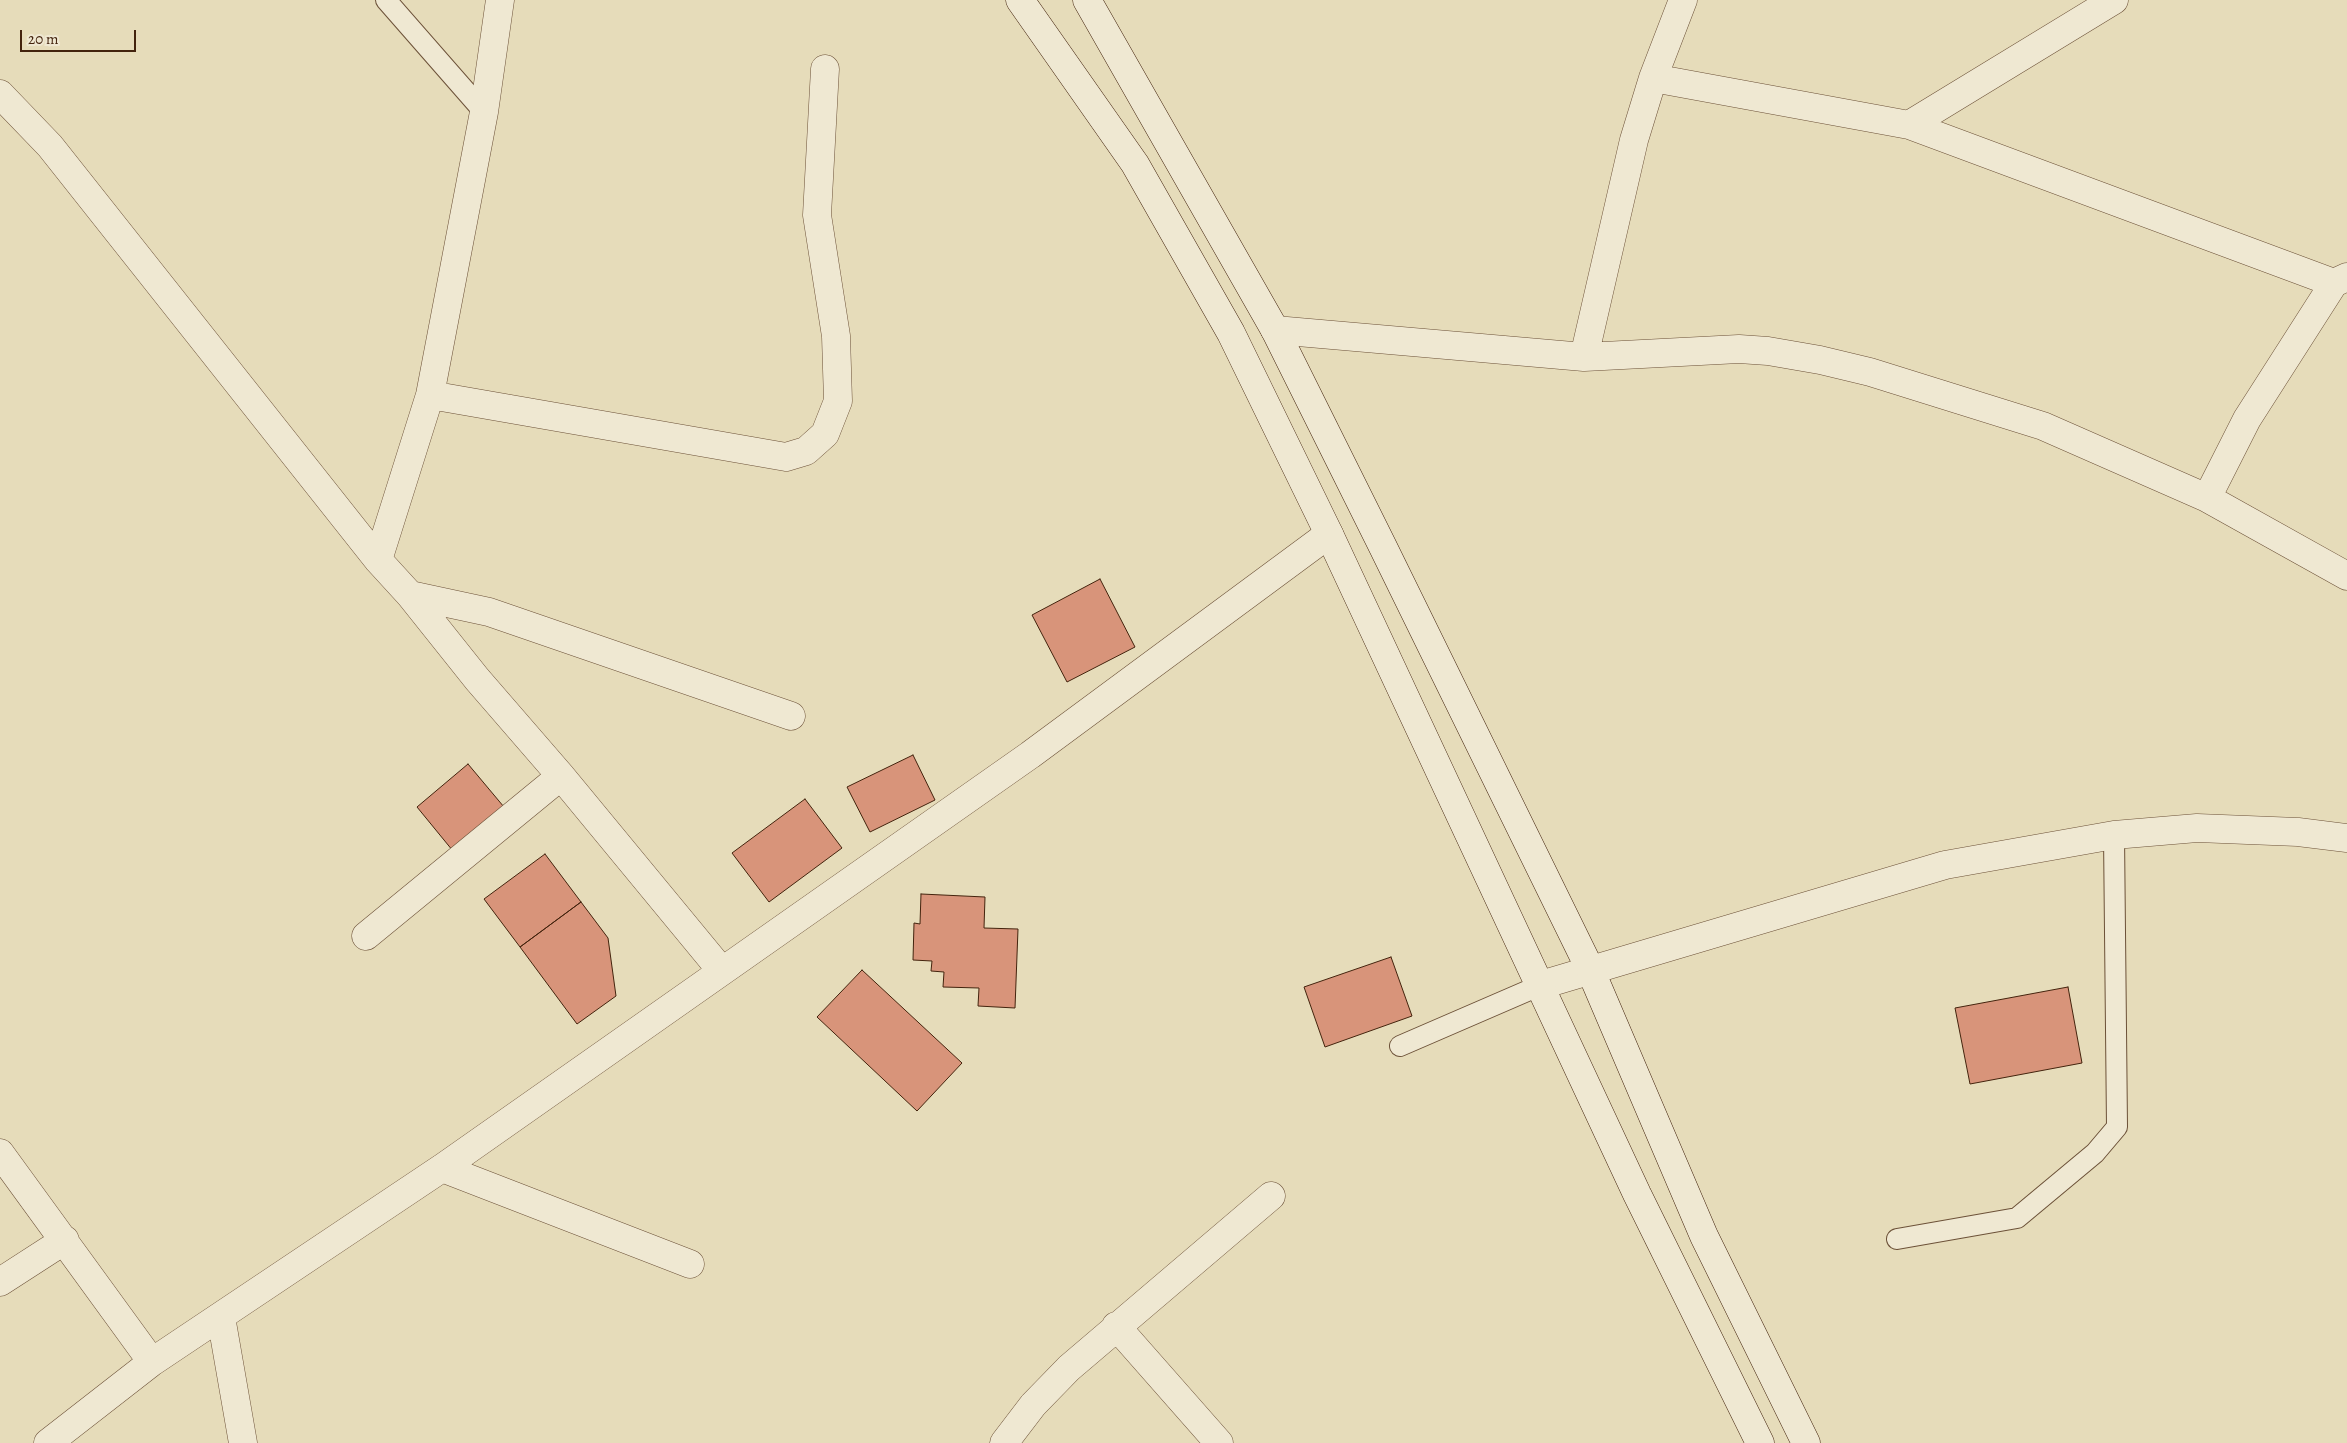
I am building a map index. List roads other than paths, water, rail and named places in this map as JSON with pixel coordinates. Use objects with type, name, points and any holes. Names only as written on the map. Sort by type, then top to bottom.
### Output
[{"type":"street","points":[[378,560],[430,395],[484,112],[500,0]]},
{"type":"street","points":[[1087,0],[1275,330],[1590,969],[1704,1236],[1806,1443]]},
{"type":"street","points":[[1584,357],[1634,140],[1653,78],[1683,0]]},
{"type":"street","points":[[1909,125],[2114,0]]},
{"type":"street","points":[[1025,2],[1134,164],[1231,333],[1541,985],[1637,1194],[1760,1443]]},
{"type":"street","points":[[430,395],[786,456],[806,451],[825,434],[838,401],[836,336],[817,215],[825,69]]},
{"type":"street","points":[[1653,78],[1909,125],[2340,280],[2246,419],[2207,498]]},
{"type":"street","points":[[0,94],[50,146],[378,560],[410,595],[477,679],[561,776],[721,970]]},
{"type":"street","points":[[1275,330],[1584,357],[1739,349],[1768,351],[1820,360],[1870,372],[2043,426],[2207,498],[2347,576]]},
{"type":"street","points":[[48,1443],[152,1362],[442,1168],[721,970],[1030,755],[1328,534]]},
{"type":"street","points":[[410,595],[489,612],[791,716]]},
{"type":"street","points":[[366,936],[561,776]]},
{"type":"street","points":[[1541,985],[1945,865],[2114,835],[2197,828],[2298,832],[2347,838]]},
{"type":"street","points":[[0,1153],[152,1362]]},
{"type":"street","points":[[442,1168],[690,1264]]},
{"type":"street","points":[[1004,1443],[1045,1393],[1116,1326],[1271,1196]]},
{"type":"street","points":[[0,1282],[65,1240]]},
{"type":"street","points":[[221,1317],[243,1443]]},
{"type":"street","points":[[1116,1326],[1219,1443]]},
{"type":"lane","points":[[386,0],[484,112]]},
{"type":"lane","points":[[1898,1239],[2017,1218],[2095,1153],[2117,1127],[2114,835]]},
{"type":"lane","points":[[1400,1046],[1541,985]]}]
